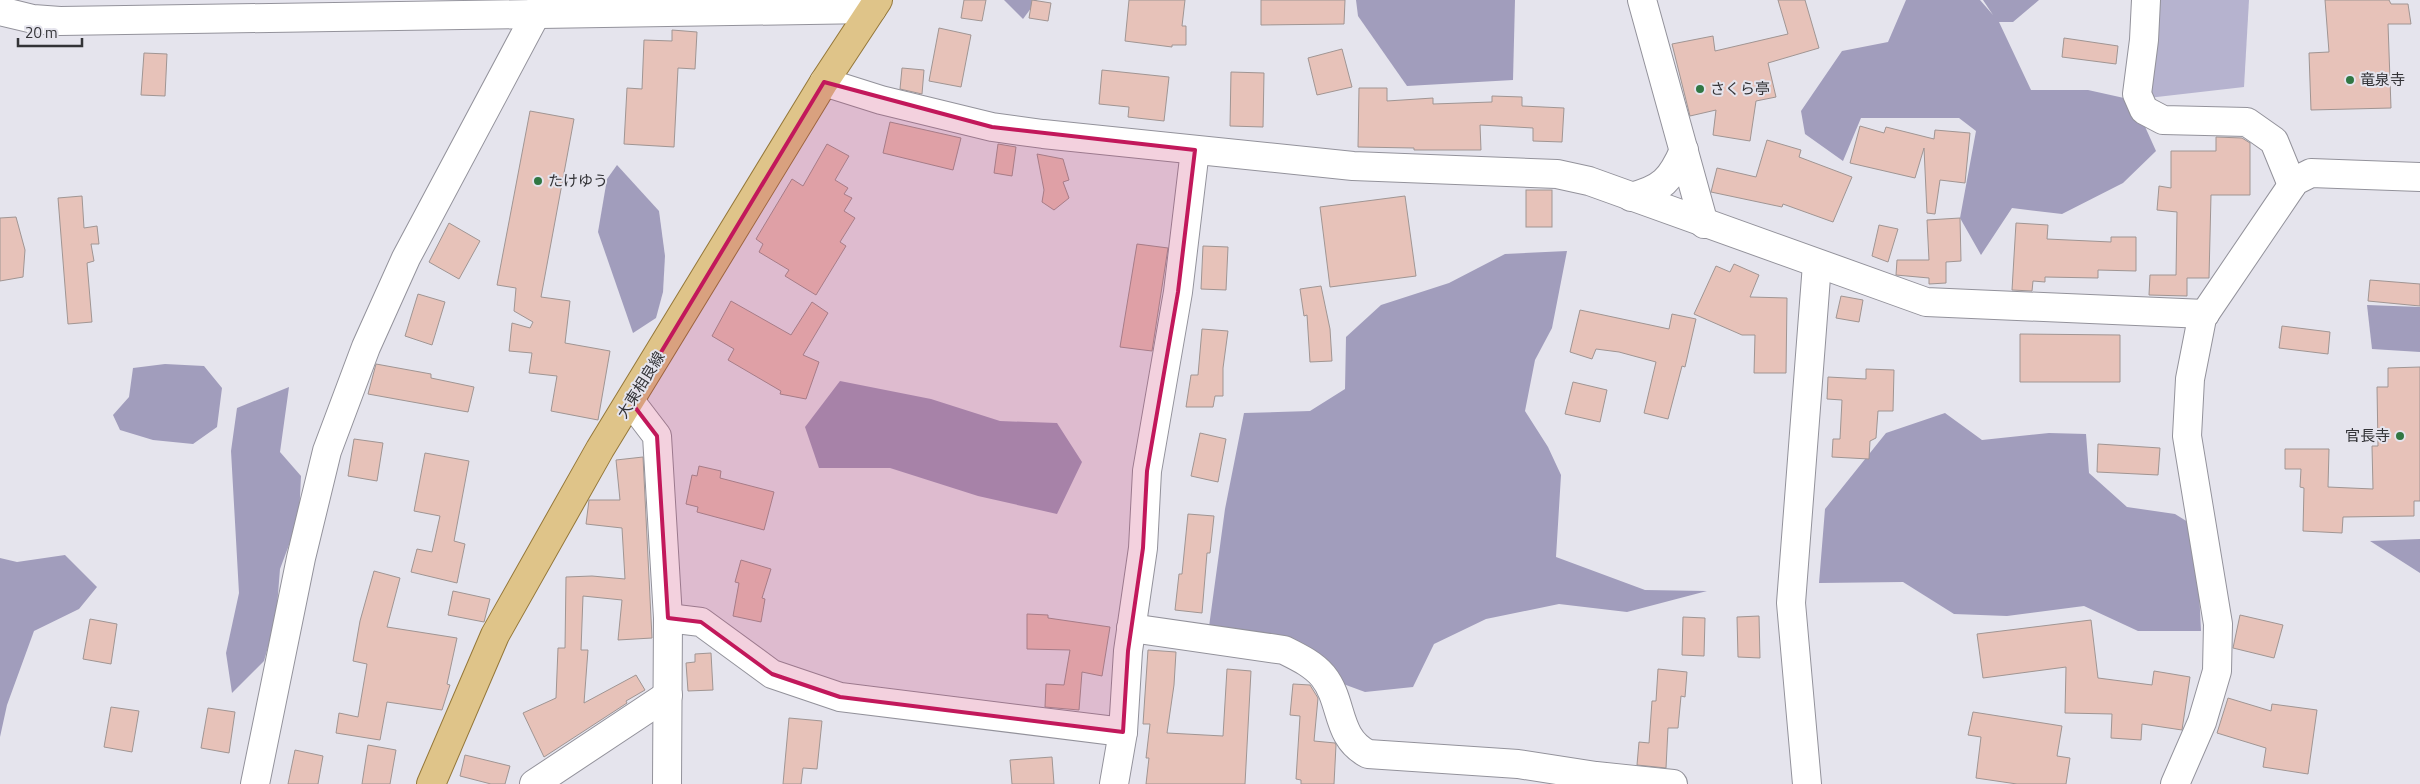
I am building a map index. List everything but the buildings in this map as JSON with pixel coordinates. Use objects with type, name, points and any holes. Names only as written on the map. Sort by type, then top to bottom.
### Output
[{"type":"main road","name":"大東相良線","points":[[431,784],[495,635],[600,449],[631,402],[824,82],[875,4]]},
{"type":"street","points":[[1642,0],[1704,224]]},
{"type":"street","points":[[2146,0],[2144,40],[2137,94],[2144,110],[2163,120],[2247,122],[2274,141],[2292,185]]},
{"type":"street","points":[[0,11],[33,19],[60,21],[187,10],[875,4]]},
{"type":"street","points":[[255,784],[301,558],[327,452],[366,347],[406,258],[532,7]]},
{"type":"street","points":[[824,82],[881,100],[992,127],[1353,166],[1557,174],[1590,181],[1704,224],[1926,302],[2205,314]]},
{"type":"street","points":[[1114,784],[1123,732],[1131,628],[1143,548],[1147,471],[1178,292],[1195,150]]},
{"type":"street","points":[[1631,197],[1653,191],[1676,168],[1684,150]]},
{"type":"street","points":[[2175,784],[2202,722],[2216,671],[2218,624],[2187,436],[2190,379],[2205,314],[2295,181],[2312,173],[2420,177]]},
{"type":"street","points":[[1807,784],[1791,603],[1817,264]]},
{"type":"street","points":[[631,402],[657,436],[668,618],[667,784]]},
{"type":"street","points":[[668,618],[701,622],[772,674],[840,697],[1123,732]]},
{"type":"street","points":[[1131,628],[1284,650],[1307,662],[1322,676],[1332,690],[1347,735],[1356,748],[1368,754],[1518,764],[1558,777],[1672,784]]},
{"type":"street","points":[[534,784],[668,695]]},
{"type":"highlighted area","points":[[824,82],[992,127],[1195,150],[1178,292],[1147,471],[1143,548],[1128,651],[1123,732],[840,697],[772,674],[701,622],[668,618],[657,436],[631,402]]},
{"type":"shaded area","points":[[1004,0],[1037,0],[1023,19]]},
{"type":"shaded area","points":[[1356,0],[1515,0],[1513,80],[1407,86],[1358,16]]},
{"type":"shaded area","points":[[1906,0],[1980,0],[1993,15],[1983,0],[2039,0],[2013,22],[1999,22],[2031,90],[2088,90],[2133,100],[2156,151],[2123,183],[2062,214],[2012,208],[1981,255],[1960,218],[1976,131],[1959,118],[1861,118],[1843,161],[1805,134],[1801,111],[1842,51],[1888,42]]},
{"type":"shaded area","points":[[2155,0],[2249,0],[2244,87],[2148,98]]},
{"type":"shaded area","points":[[617,165],[659,211],[665,256],[663,292],[656,318],[633,333],[598,232],[607,179]]},
{"type":"shaded area","points":[[1567,251],[1552,328],[1535,360],[1525,411],[1548,447],[1561,475],[1556,557],[1645,590],[1707,591],[1627,612],[1559,604],[1486,619],[1434,644],[1413,687],[1365,692],[1208,634],[1225,509],[1244,413],[1310,411],[1345,389],[1346,337],[1381,305],[1449,283],[1505,254]]},
{"type":"shaded area","points":[[2367,305],[2420,307],[2420,352],[2372,349]]},
{"type":"shaded area","points":[[165,364],[204,366],[222,388],[217,427],[193,444],[153,440],[120,430],[113,415],[129,397],[133,368]]},
{"type":"shaded area","points":[[840,381],[931,399],[1000,421],[1057,423],[1082,462],[1057,514],[978,496],[890,468],[819,468],[805,427]]},
{"type":"shaded area","points":[[289,387],[280,452],[301,476],[299,518],[280,569],[276,619],[264,661],[232,693],[226,653],[239,593],[231,451],[237,408]]},
{"type":"shaded area","points":[[1945,413],[1982,440],[2049,433],[2086,434],[2089,473],[2127,507],[2175,514],[2196,527],[2201,631],[2138,631],[2084,606],[2007,616],[1954,614],[1903,582],[1819,583],[1825,509],[1886,433]]},
{"type":"shaded area","points":[[2420,539],[2420,573],[2370,541]]},
{"type":"shaded area","points":[[65,555],[97,587],[79,609],[34,631],[7,705],[0,737],[0,558],[17,562]]},
{"type":"place","name":"竜泉寺","points":[[2350,80]]},
{"type":"place","name":"さくら亭","points":[[1700,89]]},
{"type":"place","name":"たけゆう","points":[[538,181]]},
{"type":"place","name":"官長寺","points":[[2400,436]]}]
